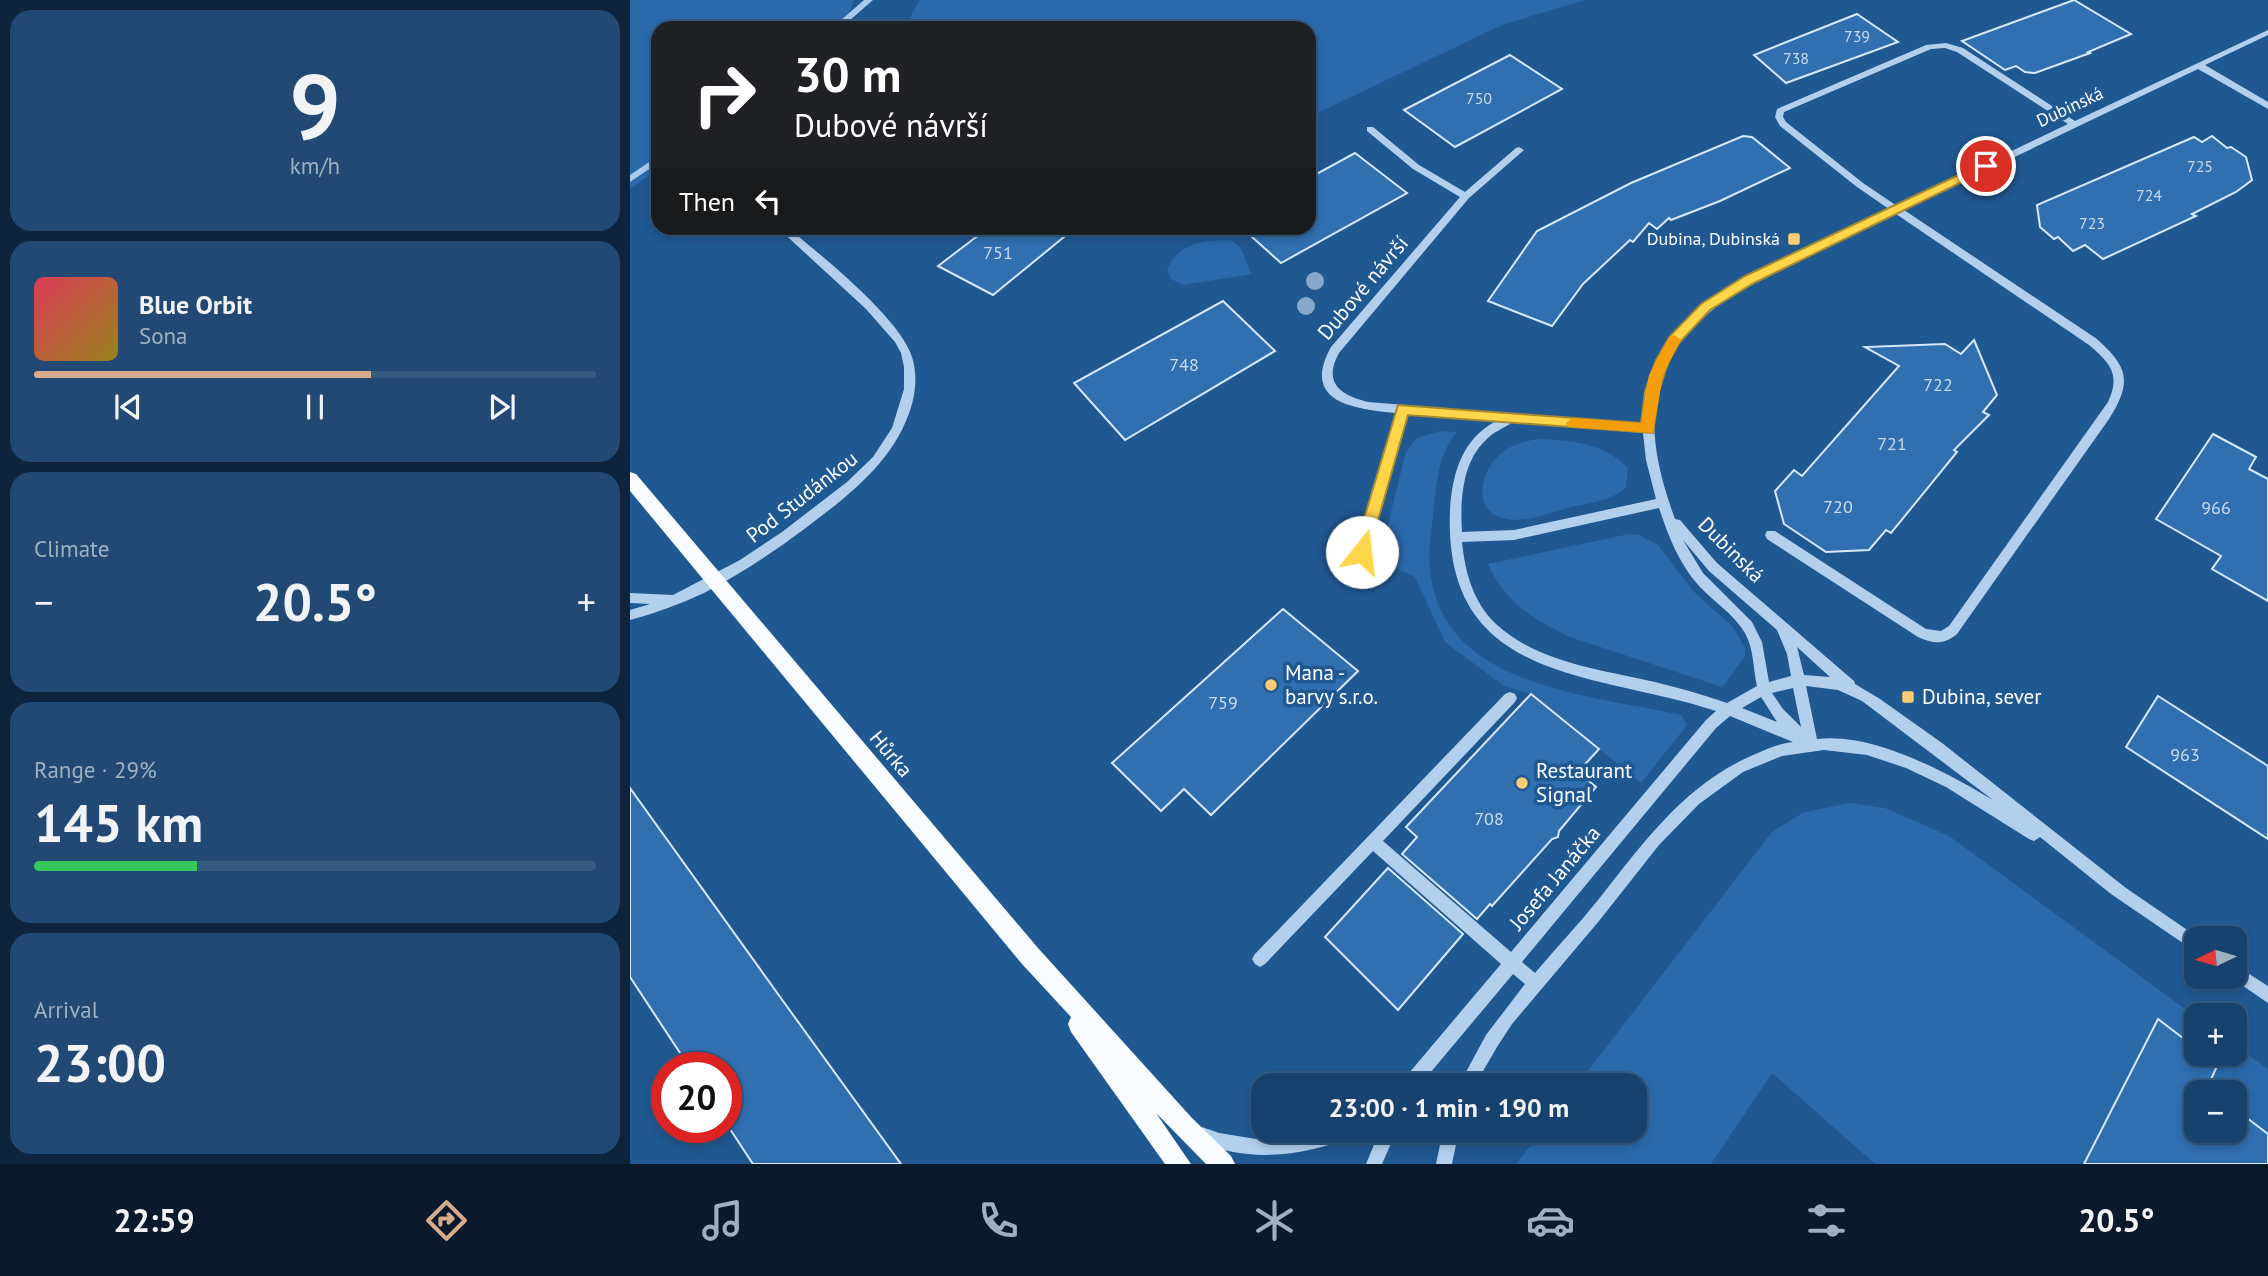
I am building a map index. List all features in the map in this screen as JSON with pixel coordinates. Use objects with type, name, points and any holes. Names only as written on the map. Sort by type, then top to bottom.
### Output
[{"type":"main road","name":"Hůrka","points":[[630,480],[1030,956],[1184,1126],[1223,1164]]},
{"type":"main road","name":"Hůrka","points":[[1030,956],[1180,1164]]},
{"type":"street","name":"Dubinská","points":[[1811,743],[1780,714],[1765,689],[1757,641],[1742,617],[1706,586],[1693,569],[1676,538],[1663,502],[1652,468],[1648,429],[1652,391],[1662,360],[1674,340],[1705,307],[1750,280],[2268,32]]},
{"type":"street","points":[[1771,535],[1922,633],[1933,638],[1944,637],[1953,630],[2117,398],[2122,387],[2120,374],[2105,353],[1860,185],[1783,124],[1779,117],[1780,111],[1940,44],[1960,50],[2074,124]]},
{"type":"street","points":[[2198,65],[2268,106]]},
{"type":"street","points":[[1370,129],[1416,167],[1466,196]]},
{"type":"street","name":"Dubové návrší","points":[[1519,150],[1466,196],[1335,350],[1326,367],[1326,376],[1332,389],[1347,401],[1368,406],[1648,429]]},
{"type":"street","name":"Pod Studánkou","points":[[715,583],[752,561],[872,468],[899,429],[908,400],[911,376],[906,352],[899,342],[846,286],[791,235]]},
{"type":"street","points":[[1362,552],[1403,409]]},
{"type":"street","points":[[1513,418],[1486,432],[1468,453],[1458,485],[1455,537],[1458,564],[1471,599],[1484,619],[1504,638],[1545,658],[1727,709],[1811,743]]},
{"type":"street","name":"Dubinská","points":[[1663,502],[1697,550],[1861,694]]},
{"type":"street","points":[[1455,537],[1514,535],[1663,502]]},
{"type":"street","points":[[630,615],[715,583]]},
{"type":"street","points":[[630,598],[683,597]]},
{"type":"street","name":"Dubinská","points":[[1776,621],[1789,643],[1800,681]]},
{"type":"street","points":[[1800,681],[1811,743]]},
{"type":"street","name":"Josefa Janáčka","points":[[1421,1073],[1705,732],[1727,709],[1765,689],[1800,681],[1835,683],[1861,694],[1939,749],[2121,892]]},
{"type":"street","points":[[1260,959],[1510,698]]},
{"type":"street","name":"Josefa Janáčka","points":[[1474,1073],[1492,1039],[1692,800],[1718,778],[1743,764],[1768,753],[1811,743],[1839,743],[1869,748],[1915,765],[2017,823],[2184,937]]},
{"type":"street","points":[[1373,842],[1537,985]]},
{"type":"street","points":[[2247,980],[2268,995]]},
{"type":"street","points":[[1184,1126],[1217,1142],[1255,1147],[1304,1143]]},
{"type":"street","points":[[1374,1164],[1383,1143]]},
{"type":"street","points":[[1444,1164],[1448,1143]]},
{"type":"shaded area","points":[[630,0],[854,0],[846,21],[651,21],[651,174],[630,189]]},
{"type":"shaded area","points":[[920,0],[1585,0],[1502,25],[1316,114],[1316,21],[909,19]]},
{"type":"shaded area","points":[[1230,240],[1242,251],[1252,274],[1183,285],[1171,279],[1167,269],[1186,248],[1201,242]]},
{"type":"shaded area","points":[[1440,431],[1457,432],[1441,463],[1432,523],[1431,576],[1444,617],[1470,648],[1505,670],[1546,686],[1681,715],[1687,725],[1641,783],[1531,694],[1504,686],[1445,642],[1415,577],[1379,560],[1406,452],[1417,438]]},
{"type":"shaded area","points":[[1538,439],[1586,444],[1608,453],[1628,468],[1626,487],[1593,503],[1531,518],[1515,520],[1494,515],[1483,498],[1485,476],[1491,465],[1507,449]]},
{"type":"shaded area","points":[[1629,534],[1639,535],[1658,545],[1694,592],[1733,627],[1745,648],[1745,657],[1722,687],[1570,637],[1521,608],[1503,589],[1488,564]]},
{"type":"shaded area","points":[[1850,803],[1885,808],[1949,836],[2184,1008],[2184,1039],[2158,1020],[2084,1164],[1875,1164],[1772,1073],[1711,1164],[1516,1164],[1533,1143],[1647,1143],[1647,1073],[1586,1073],[1772,832],[1804,812]]},
{"type":"shaded area","points":[[2247,1054],[2268,1069],[2268,1134],[2247,1118],[2247,1080],[2211,1080],[2217,1066],[2247,1066]]},
{"type":"building","points":[[2074,0],[2131,34],[2088,52],[2090,53],[2035,73],[2025,72],[2016,66],[2005,70],[1962,41]]},
{"type":"building","points":[[1857,14],[1898,42],[1786,83],[1754,55]]},
{"type":"building","points":[[1510,55],[1562,89],[1455,147],[1404,110]]},
{"type":"building","points":[[1743,136],[1752,137],[1790,168],[1720,201],[1671,220],[1669,218],[1657,229],[1649,223],[1633,242],[1630,240],[1583,284],[1552,326],[1488,301],[1537,231],[1631,183]]},
{"type":"building","points":[[2212,136],[2227,148],[2231,147],[2246,157],[2252,180],[2236,192],[2192,214],[2196,216],[2103,259],[2085,245],[2073,251],[2058,237],[2054,239],[2040,227],[2037,205],[2194,137],[2202,142]]},
{"type":"building","points":[[1355,153],[1407,193],[1281,263],[1250,235],[1316,235],[1316,174]]},
{"type":"building","points":[[979,235],[1066,235],[993,295],[938,266]]},
{"type":"building","points":[[1223,301],[1275,351],[1125,440],[1074,383]]},
{"type":"building","points":[[1974,340],[1997,395],[1983,412],[1989,415],[1954,450],[1957,452],[1891,533],[1886,530],[1869,550],[1826,552],[1784,524],[1775,491],[1794,470],[1802,476],[1899,366],[1865,347],[1945,344],[1961,354]]},
{"type":"building","points":[[2213,434],[2256,457],[2249,469],[2268,479],[2268,601],[2212,569],[2221,556],[2156,519]]},
{"type":"building","points":[[1283,609],[1358,671],[1211,815],[1184,789],[1161,811],[1112,763]]},
{"type":"building","points":[[1531,694],[1599,749],[1578,772],[1596,787],[1559,831],[1558,837],[1552,839],[1477,919],[1402,854],[1417,837],[1406,827]]},
{"type":"building","points":[[2158,696],[2268,766],[2268,839],[2126,747]]},
{"type":"building","points":[[630,788],[901,1164],[753,1164],[739,1143],[742,1143],[742,1052],[679,1052],[630,977]]},
{"type":"building","points":[[1388,868],[1463,934],[1398,1010],[1325,937]]},
{"type":"building","points":[[2158,1019],[2184,1039],[2184,1066],[2217,1066],[2211,1080],[2184,1080],[2184,1143],[2247,1143],[2247,1118],[2268,1134],[2268,1164],[2084,1164]]},
{"type":"waterway","points":[[844,21],[869,0]]},
{"type":"waterway","points":[[630,179],[651,164]]},
{"type":"slow traffic","points":[[1573,423],[1648,429],[1648,412],[1656,375],[1674,340]]},
{"type":"place","name":"Dubina, Dubinská","points":[[1794,239]]},
{"type":"place","name":"Mana - barvy s.r.o.","points":[[1271,685]]},
{"type":"place","name":"Dubina, sever","points":[[1908,697]]},
{"type":"place","name":"Restaurant Signal","points":[[1522,783]]},
{"type":"route","points":[[1362,552],[1403,409],[1648,429],[1652,391],[1662,360],[1674,340],[1705,307],[1750,280],[1986,166]]}]
